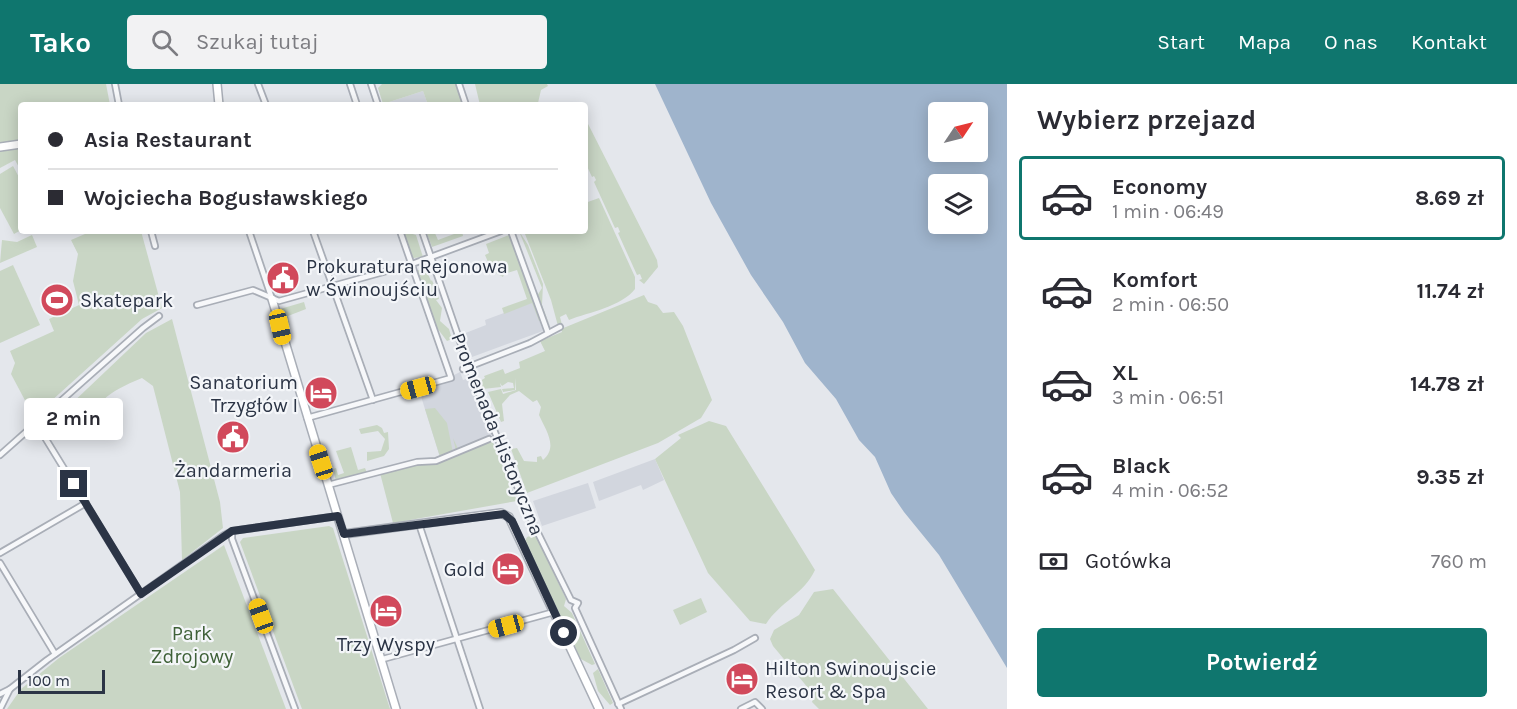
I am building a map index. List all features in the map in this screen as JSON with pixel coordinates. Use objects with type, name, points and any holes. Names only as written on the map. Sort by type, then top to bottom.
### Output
[{"type":"street","points":[[115,84],[118,102]]},
{"type":"street","points":[[217,84],[219,102]]},
{"type":"street","points":[[258,84],[265,102]]},
{"type":"street","points":[[350,84],[356,102]]},
{"type":"street","points":[[371,84],[377,102]]},
{"type":"street","points":[[459,84],[465,102]]},
{"type":"street","points":[[0,147],[18,144]]},
{"type":"street","points":[[152,234],[155,246]]},
{"type":"street","points":[[250,234],[383,659],[396,709]]},
{"type":"street","points":[[314,234],[374,399]]},
{"type":"street","points":[[307,418],[451,378],[401,234]]},
{"type":"street","name":"Promenada Historyczna","points":[[423,234],[466,368],[529,514],[571,600],[577,601],[575,608],[619,706]]},
{"type":"street","points":[[197,305],[253,290],[279,301],[412,264],[493,234]]},
{"type":"street","points":[[512,234],[548,333]]},
{"type":"street","points":[[0,455],[159,316]]},
{"type":"street","points":[[466,368],[560,327]]},
{"type":"street","points":[[36,423],[141,594]]},
{"type":"street","points":[[328,485],[417,462],[436,461],[489,439]]},
{"type":"street","points":[[0,553],[86,503]]},
{"type":"street","points":[[344,534],[501,513],[509,517],[599,709]]},
{"type":"street","points":[[0,694],[232,531],[338,516]]},
{"type":"street","points":[[419,524],[480,709]]},
{"type":"street","points":[[232,531],[232,539],[295,709]]},
{"type":"street","points":[[0,563],[55,654]]},
{"type":"street","points":[[383,659],[554,612]]},
{"type":"street","points":[[619,706],[755,638]]},
{"type":"street","points":[[0,709],[10,689]]},
{"type":"street","points":[[741,709],[755,702],[762,709]]},
{"type":"shaded area","points":[[423,91],[427,102],[389,102]]},
{"type":"shaded area","points":[[533,302],[543,331],[472,357],[463,334],[486,325],[485,320]]},
{"type":"shaded area","points":[[460,372],[463,380],[469,378],[493,434],[440,457],[419,390],[454,380],[454,375]]},
{"type":"shaded area","points":[[655,459],[664,480],[643,490],[641,485],[599,501],[593,482]]},
{"type":"shaded area","points":[[588,483],[596,508],[542,526],[533,501]]},
{"type":"green space","points":[[0,84],[106,84],[109,102],[18,102],[18,141],[0,144]]},
{"type":"green space","points":[[382,84],[457,84],[463,102],[427,102],[423,91],[382,102],[378,88]]},
{"type":"green space","points":[[475,84],[547,84],[548,86],[541,90],[538,102],[479,102]]},
{"type":"green space","points":[[588,124],[657,260],[658,267],[644,284],[639,280],[642,279],[640,274],[637,275],[618,233],[620,232],[618,227],[615,228],[594,182],[596,180],[594,176],[592,177],[588,168]]},
{"type":"green space","points":[[18,145],[18,166],[15,160],[0,168],[0,148]]},
{"type":"green space","points":[[13,166],[18,175],[18,232],[14,234],[0,208],[0,174]]},
{"type":"green space","points":[[599,198],[635,277],[635,289],[622,300],[604,308],[569,320],[566,314],[560,317],[562,325],[558,326],[551,300],[525,234],[588,234],[588,202]]},
{"type":"green space","points":[[85,234],[142,234],[162,308],[142,319],[39,412],[33,405],[28,406],[11,374],[15,363],[10,351],[54,331],[49,319],[79,305],[73,281],[78,254],[71,240]]},
{"type":"green space","points":[[404,234],[416,235],[423,257],[413,258]]},
{"type":"green space","points":[[427,234],[435,234],[438,240],[454,234],[463,234],[463,236],[432,247]]},
{"type":"green space","points":[[520,234],[528,245],[543,284],[542,305],[551,329],[537,296],[542,288]]},
{"type":"green space","points":[[32,235],[37,247],[0,263],[2,240],[17,242]]},
{"type":"green space","points":[[509,235],[540,321],[532,303],[504,314],[502,308],[527,299],[517,270],[504,274],[503,277],[482,265],[488,262],[485,255],[489,253],[486,244]]},
{"type":"green space","points":[[13,265],[40,325],[0,343],[0,271]]},
{"type":"green space","points":[[425,267],[439,299],[436,300],[442,308],[440,321],[449,329],[452,339],[447,341],[437,328],[417,271]]},
{"type":"green space","name":"Skatepark","points":[[67,288],[73,301],[47,312],[42,299]]},
{"type":"green space","points":[[644,295],[648,302],[657,305],[663,313],[674,312],[683,326],[712,400],[701,418],[658,443],[527,493],[511,449],[517,448],[524,461],[537,462],[537,457],[541,456],[543,460],[548,455],[550,444],[539,415],[541,407],[537,400],[533,402],[519,391],[510,395],[502,404],[504,421],[501,422],[488,392],[501,389],[503,394],[516,390],[515,378],[515,390],[503,392],[502,389],[514,388],[513,383],[508,382],[502,386],[500,383],[501,387],[483,389],[480,381],[485,378],[484,376],[503,369],[505,374],[520,368],[519,362],[545,351],[540,341],[562,332],[561,329]]},
{"type":"green space","points":[[304,302],[306,309],[288,316],[290,325],[285,326],[280,309]]},
{"type":"green space","points":[[172,319],[220,502],[223,528],[182,560],[180,492],[153,386],[142,378],[119,388],[98,406],[82,437],[71,434],[63,438],[51,434],[48,426],[146,333]]},
{"type":"green space","points":[[435,408],[447,423],[453,453],[456,451],[453,438],[459,451],[492,440],[517,501],[393,523],[380,473],[440,457],[425,409]]},
{"type":"green space","points":[[709,421],[726,426],[815,570],[805,585],[766,624],[750,621],[708,573],[655,459],[681,438],[678,435]]},
{"type":"green space","points":[[377,425],[384,433],[388,432],[389,449],[384,456],[367,461],[367,452],[381,451],[385,439],[378,431],[361,434],[359,429]]},
{"type":"green space","points":[[351,447],[358,470],[365,468],[367,473],[336,481],[333,469],[336,468],[338,475],[344,473],[336,451]]},
{"type":"green space","points":[[329,526],[333,528],[390,709],[302,709],[240,542],[243,538]]},
{"type":"green space","points":[[535,534],[566,599],[564,606],[572,613],[595,664],[592,665],[579,658],[525,541],[527,537]]},
{"type":"green space","name":"Park Zdrojowy","points":[[224,545],[286,709],[7,709],[21,689],[59,658]]},
{"type":"green space","points":[[833,589],[928,709],[819,709],[812,702],[814,695],[773,646],[770,639],[774,630],[799,615],[814,592]]},
{"type":"green space","points":[[701,598],[707,612],[680,625],[673,610]]},
{"type":"green space","points":[[598,669],[613,703],[610,705],[598,691],[593,673]]},
{"type":"water","points":[[655,84],[1007,84],[1007,668],[939,555],[891,493],[875,457],[859,440],[836,399],[805,363],[783,322],[751,275],[711,203]]},
{"type":"place","name":"Prokuratura Rejonowa w Świnoujściu","points":[[283,278]]},
{"type":"place","name":"Skatepark","points":[[57,300]]},
{"type":"place","name":"Sanatorium Trzygłów I","points":[[321,393]]},
{"type":"place","name":"Żandarmeria","points":[[233,437]]},
{"type":"place","name":"Gold","points":[[508,569]]},
{"type":"place","name":"Trzy Wyspy","points":[[386,611]]},
{"type":"place","name":"Hilton Swinoujscie Resort & Spa","points":[[742,679]]},
{"type":"route","points":[[74,484],[141,594],[232,531],[338,516],[344,534],[501,513],[512,521],[564,633]]}]
